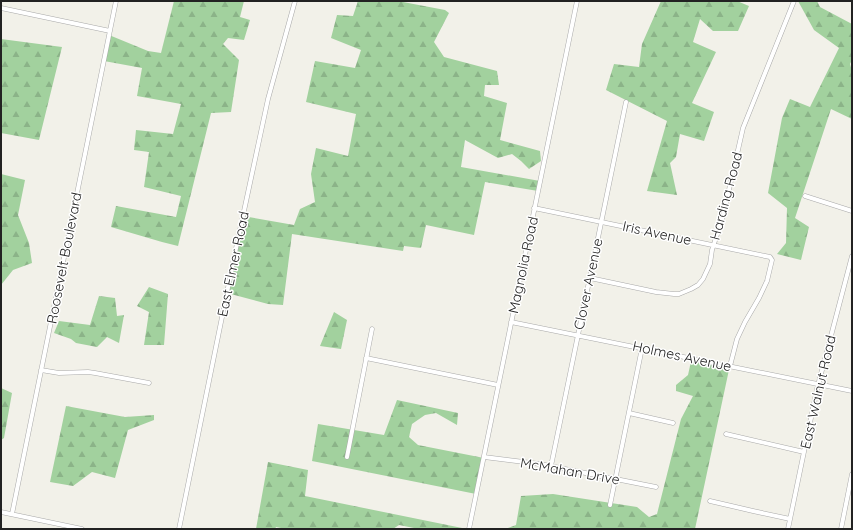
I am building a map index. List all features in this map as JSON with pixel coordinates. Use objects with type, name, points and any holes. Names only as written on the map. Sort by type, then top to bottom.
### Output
[{"type":"street","name":"Roosevelt Boulevard","points":[[12,514],[116,1]]},
{"type":"street","name":"East Elmer Road","points":[[179,529],[268,98],[295,1]]},
{"type":"street","name":"Magnolia Road","points":[[469,529],[577,1]]},
{"type":"street","name":"Harding Road","points":[[590,278],[669,294],[679,294],[691,290],[703,279],[710,264],[744,128],[794,1]]},
{"type":"street","points":[[1,8],[110,31]]},
{"type":"street","name":"Clover Avenue","points":[[552,466],[626,102]]},
{"type":"street","points":[[805,196],[852,211]]},
{"type":"street","name":"Iris Avenue","points":[[534,208],[769,256],[772,260],[767,281],[737,338],[730,366]]},
{"type":"street","name":"East Walnut Road","points":[[788,529],[818,384],[852,256]]},
{"type":"street","name":"Holmes Avenue","points":[[511,322],[852,391]]},
{"type":"street","points":[[347,457],[372,329]]},
{"type":"street","points":[[610,505],[642,348]]},
{"type":"street","points":[[366,358],[498,385]]},
{"type":"street","points":[[41,370],[59,373],[88,372],[149,383]]},
{"type":"street","points":[[629,413],[673,423]]},
{"type":"street","points":[[726,434],[804,452]]},
{"type":"street","name":"McMahan Drive","points":[[484,457],[552,466],[656,487]]},
{"type":"street","points":[[841,529],[852,474]]},
{"type":"street","points":[[710,501],[752,512],[790,519]]},
{"type":"street","points":[[1,512],[82,529]]},
{"type":"green space","points":[[174,1],[244,1],[240,17],[250,20],[244,40],[228,38],[223,44],[239,60],[231,112],[211,113],[178,246],[111,227],[116,206],[176,217],[181,196],[144,187],[149,152],[134,150],[136,130],[173,134],[181,104],[137,96],[142,68],[104,61],[109,35],[148,51],[161,53]]},
{"type":"green space","points":[[358,1],[402,1],[445,10],[449,13],[434,42],[444,57],[497,71],[499,85],[485,85],[484,96],[507,103],[500,140],[540,151],[541,161],[529,169],[512,154],[498,158],[465,140],[461,167],[540,181],[538,191],[485,182],[474,235],[426,225],[421,248],[404,246],[403,251],[292,234],[283,305],[268,304],[227,293],[243,216],[294,225],[300,209],[315,202],[311,174],[316,148],[348,156],[356,114],[306,102],[315,61],[355,68],[361,50],[331,38],[337,15],[353,16]]},
{"type":"green space","points":[[661,1],[737,1],[749,6],[738,31],[713,31],[700,19],[693,42],[716,52],[692,103],[714,112],[704,141],[680,134],[676,157],[670,163],[677,195],[647,191],[667,121],[606,90],[614,64],[639,67],[642,44]]},
{"type":"green space","points":[[798,1],[817,1],[820,7],[852,24],[852,60],[850,64],[852,71],[852,119],[831,109],[795,218],[809,227],[801,260],[777,254],[786,243],[787,208],[768,193],[782,118],[790,99],[810,107],[839,48],[814,30]]},
{"type":"green space","points":[[1,39],[62,47],[39,140],[1,133]]},
{"type":"green space","points":[[1,174],[25,180],[18,215],[29,243],[32,263],[13,270],[1,285]]},
{"type":"green space","points":[[149,287],[168,294],[164,345],[144,345],[149,312],[137,306]]},
{"type":"green space","points":[[99,296],[115,298],[117,316],[124,315],[119,343],[107,337],[97,347],[76,343],[71,339],[54,333],[59,321],[90,325]]},
{"type":"green space","points":[[334,312],[347,320],[341,349],[320,346]]},
{"type":"green space","points":[[692,357],[730,365],[695,529],[505,529],[516,525],[521,496],[553,494],[637,507],[649,517],[657,514],[681,419],[693,396],[676,391],[676,385],[688,375]]},
{"type":"green space","points":[[1,388],[12,393],[4,438],[1,440]]},
{"type":"green space","points":[[397,400],[458,413],[457,425],[436,413],[425,415],[412,424],[409,437],[418,445],[484,458],[476,494],[312,461],[318,424],[384,435]]},
{"type":"green space","points":[[66,406],[125,417],[154,415],[154,420],[128,430],[115,478],[92,472],[73,486],[50,482]]},
{"type":"green space","points":[[268,462],[308,470],[305,496],[467,529],[419,529],[399,525],[393,529],[286,529],[276,527],[275,529],[256,529]]}]
